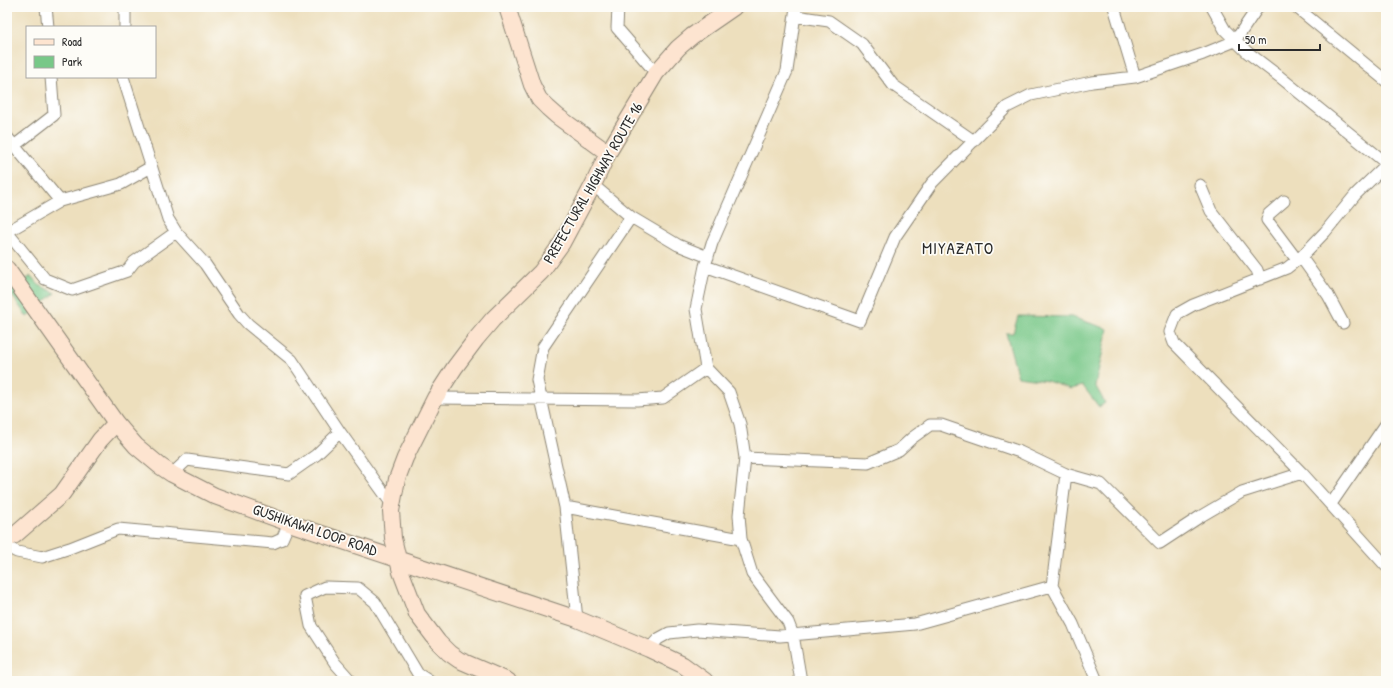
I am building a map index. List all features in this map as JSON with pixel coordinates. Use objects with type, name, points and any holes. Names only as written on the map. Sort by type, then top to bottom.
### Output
[{"type":"main road","points":[[507,7],[532,85],[540,99],[557,116],[608,153]]},
{"type":"main road","name":"PREFECTURAL HIGHWAY ROUTE 16","points":[[508,681],[460,660],[450,653],[438,642],[417,614],[406,586],[398,558],[391,521],[391,503],[397,479],[405,458],[435,398],[455,367],[493,319],[541,272],[562,243],[593,185],[608,153],[656,73],[678,48],[692,36],[734,7]]},
{"type":"main road","name":"GUSHIKAWA LOOP ROAD","points":[[7,269],[116,423],[136,446],[172,474],[214,496],[577,619],[649,648],[683,665],[705,681]]},
{"type":"main road","points":[[7,539],[15,535],[62,494],[100,440],[116,423]]},
{"type":"street","points":[[46,7],[48,26]]},
{"type":"street","points":[[125,7],[125,26]]},
{"type":"street","points":[[618,7],[617,28],[656,73]]},
{"type":"street","points":[[1114,7],[1135,77]]},
{"type":"street","points":[[1212,7],[1225,30],[1235,41],[1386,164],[1356,194],[1325,232],[1287,268],[1194,305],[1178,314],[1170,332],[1174,343],[1302,473],[1386,566]]},
{"type":"street","points":[[593,185],[631,218],[707,261],[860,322],[895,237],[932,183],[1008,107],[1031,95],[1092,82],[1135,77],[1203,54],[1235,41],[1258,7]]},
{"type":"street","points":[[1296,7],[1386,81]]},
{"type":"street","points":[[801,681],[793,636],[788,622],[752,574],[741,539],[739,515],[745,458],[740,424],[729,392],[706,368],[696,309],[712,243],[787,71],[796,11],[829,22],[862,44],[892,85],[974,141]]},
{"type":"street","points":[[14,146],[54,115],[51,78]]},
{"type":"street","points":[[123,78],[168,219],[176,232],[204,264],[239,314],[248,324],[292,360],[340,432],[391,503]]},
{"type":"street","points":[[7,137],[60,201]]},
{"type":"street","points":[[151,167],[121,184],[60,201],[7,232],[46,279],[72,290],[127,271],[134,262],[176,232]]},
{"type":"street","points":[[1200,185],[1211,211],[1257,270],[1260,279]]},
{"type":"street","points":[[1284,201],[1269,214],[1267,220],[1328,295],[1343,323]]},
{"type":"street","points":[[577,619],[565,507],[537,380],[543,347],[631,218]]},
{"type":"street","points":[[435,398],[637,400],[662,398],[706,368]]},
{"type":"street","points":[[1331,504],[1386,424]]},
{"type":"street","points":[[745,458],[868,463],[900,450],[912,438],[930,425],[941,425],[1020,452],[1066,474],[1101,484],[1160,543],[1201,516],[1242,492],[1302,473]]},
{"type":"street","points":[[172,474],[187,460],[289,474],[316,455],[340,432]]},
{"type":"street","points":[[1066,474],[1052,586],[1073,624],[1097,681]]},
{"type":"street","points":[[565,507],[741,539]]},
{"type":"street","points":[[7,547],[17,552],[42,557],[118,530],[273,543],[282,539],[289,522]]},
{"type":"street","points":[[649,648],[658,639],[669,633],[697,630],[793,636],[915,624],[1052,586]]},
{"type":"street","points":[[351,681],[335,663],[311,626],[304,596],[325,587],[358,588],[375,602],[418,674],[429,681]]},
{"type":"green space","points":[[31,276],[39,285],[55,293],[27,317],[9,291]]},
{"type":"green space","points":[[1018,316],[1072,317],[1108,329],[1095,385],[1105,403],[1099,407],[1083,386],[1071,389],[1047,381],[1018,377],[1006,333],[1013,333]]},
{"type":"district","name":"MIYAZATO","points":[[958,248]]}]
